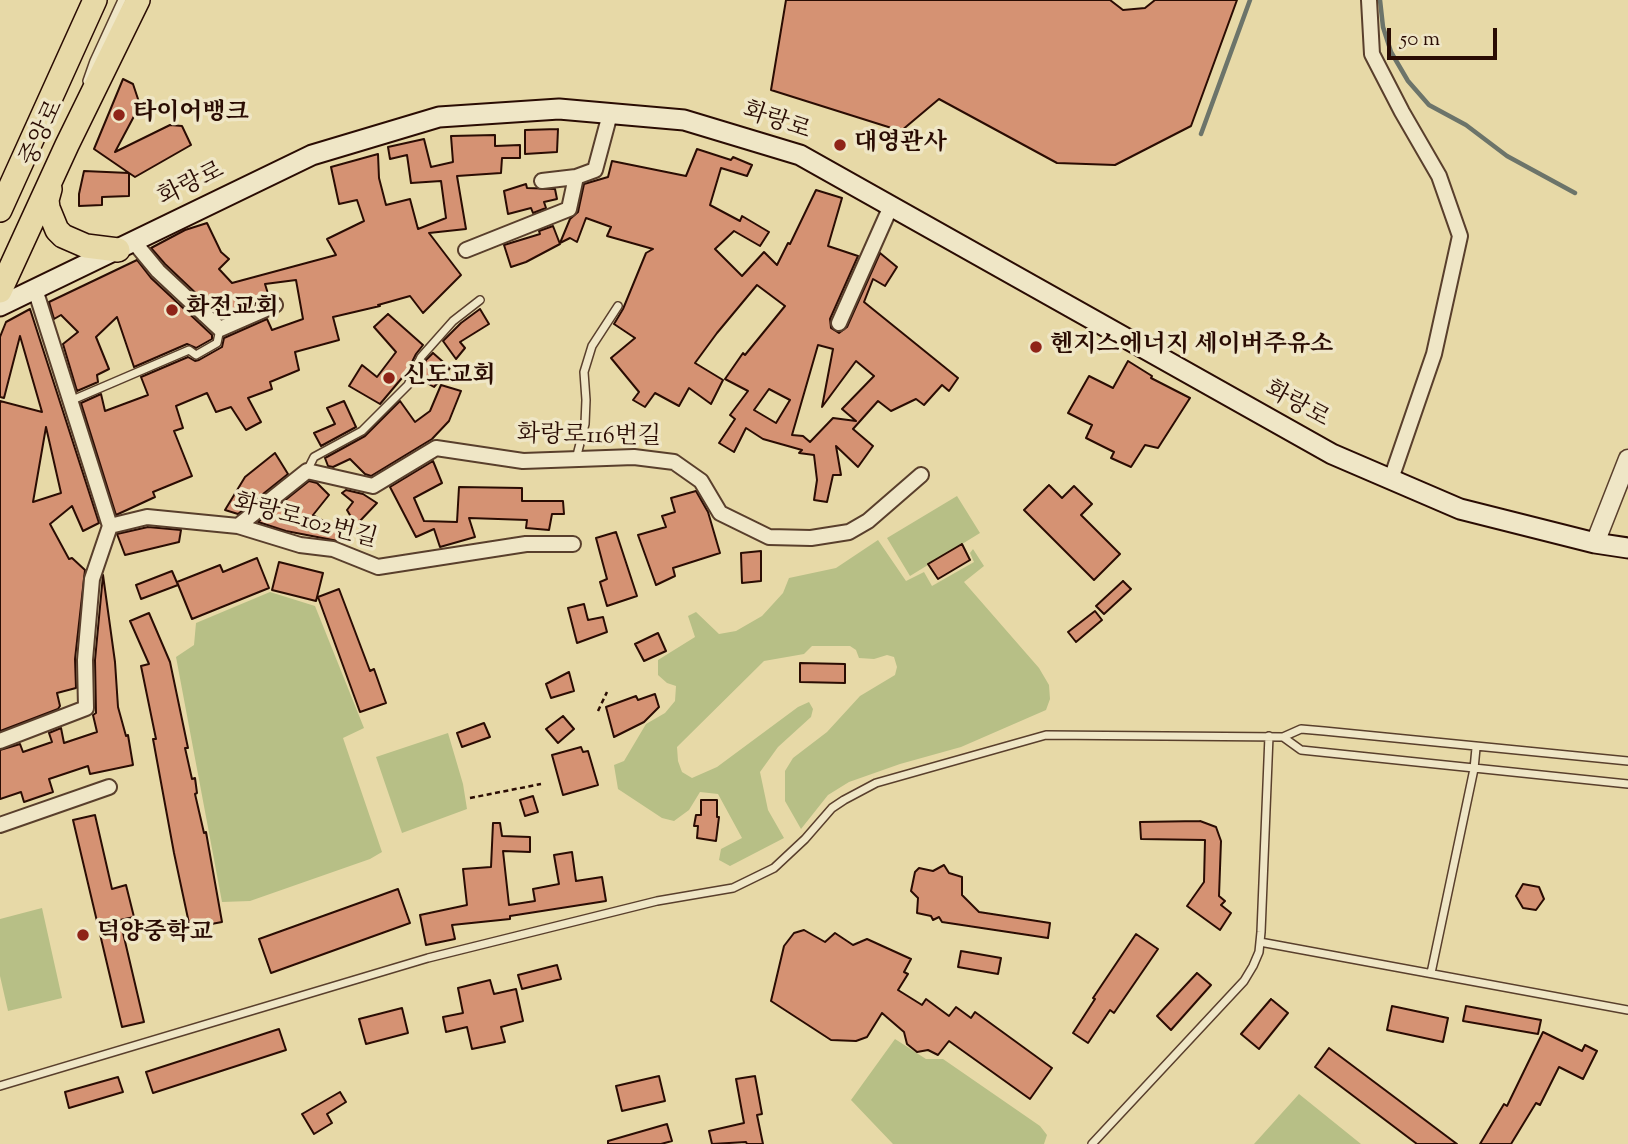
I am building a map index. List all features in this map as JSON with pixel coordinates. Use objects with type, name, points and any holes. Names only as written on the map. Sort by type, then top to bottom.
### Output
[{"type":"main road","name":"중앙로","points":[[0,291],[138,0]]},
{"type":"main road","name":"중앙로","points":[[0,210],[95,1]]},
{"type":"main road","name":"화랑로","points":[[0,306],[312,155],[439,117],[559,109],[684,120],[800,155],[1332,454],[1460,509],[1595,543],[1628,548]]},
{"type":"main road","points":[[55,172],[47,200],[51,219],[57,230],[73,242],[100,248],[126,246]]},
{"type":"street","points":[[1369,0],[1372,54],[1440,176],[1460,236],[1434,355],[1391,479]]},
{"type":"street","points":[[542,181],[576,177],[595,170],[610,114]]},
{"type":"street","points":[[466,250],[569,209],[576,177]]},
{"type":"street","points":[[839,323],[891,206]]},
{"type":"street","points":[[126,246],[158,271],[220,329],[275,305]]},
{"type":"street","points":[[0,741],[86,708],[85,660],[92,579],[110,526],[35,289]]},
{"type":"street","name":"화랑로116번길","points":[[307,471],[373,486],[436,448],[523,461],[635,457],[674,463],[701,481],[720,513],[769,537],[811,538],[849,532],[867,521],[921,475]]},
{"type":"street","points":[[1595,543],[1628,459]]},
{"type":"street","points":[[238,526],[307,471]]},
{"type":"street","name":"화랑로102번길","points":[[110,526],[147,517],[238,526],[300,545],[333,549],[379,567],[526,544],[573,544]]},
{"type":"street","points":[[0,825],[108,787]]},
{"type":"lane","points":[[67,145],[93,61],[122,0]]},
{"type":"lane","points":[[307,471],[314,457],[362,431],[408,385],[421,357],[453,321],[480,300]]},
{"type":"lane","points":[[576,459],[585,424],[584,372],[592,346],[618,306]]},
{"type":"lane","points":[[71,401],[189,350],[196,355],[217,343],[220,329]]},
{"type":"lane","points":[[0,1086],[438,955],[657,901],[733,888],[774,868],[805,839],[832,808],[844,800],[893,777],[1046,735],[1283,737],[1301,729],[1628,761]]},
{"type":"lane","points":[[1092,1144],[1244,981],[1253,966],[1260,942],[1269,736]]},
{"type":"lane","points":[[1283,737],[1301,750],[1628,784]]},
{"type":"lane","points":[[1431,972],[1474,769],[1476,748]]},
{"type":"lane","points":[[1260,942],[1628,1010]]},
{"type":"path","points":[[598,711],[607,692]]},
{"type":"path","points":[[470,799],[541,784]]},
{"type":"green space","points":[[957,496],[980,533],[910,576],[887,538]]},
{"type":"green space","points":[[878,540],[906,581],[924,572],[932,586],[974,562],[970,553],[973,549],[984,566],[964,582],[1039,668],[1049,685],[1050,699],[1046,710],[961,747],[849,782],[828,795],[801,829],[785,801],[785,771],[793,758],[827,732],[860,696],[895,675],[897,667],[894,657],[887,655],[874,659],[859,658],[856,650],[850,646],[812,646],[804,654],[764,661],[677,747],[682,772],[692,778],[717,767],[798,707],[809,702],[813,709],[811,717],[778,747],[760,772],[768,810],[784,838],[730,866],[719,860],[721,849],[742,838],[718,794],[700,792],[689,810],[674,821],[662,818],[618,789],[614,765],[624,761],[646,724],[665,713],[675,701],[676,686],[667,683],[658,675],[658,660],[695,637],[688,616],[696,612],[719,634],[736,631],[762,616],[783,593],[789,578],[836,568]]},
{"type":"green space","points":[[270,592],[315,606],[364,728],[343,738],[382,852],[370,859],[250,901],[222,902],[176,657],[194,645],[196,623]]},
{"type":"green space","points":[[448,733],[463,784],[467,809],[402,833],[376,757]]},
{"type":"green space","points":[[42,908],[62,998],[8,1011],[0,976],[0,919]]},
{"type":"green space","points":[[895,1039],[926,1059],[943,1059],[1040,1126],[1047,1135],[1044,1144],[893,1144],[851,1100]]},
{"type":"green space","points":[[1299,1094],[1361,1144],[1254,1144]]},
{"type":"building","points":[[786,0],[1110,0],[1123,10],[1145,8],[1155,0],[1237,0],[1191,126],[1115,165],[1057,163],[939,99],[901,131],[771,90]]},
{"type":"building","points":[[123,79],[133,84],[140,105],[115,152],[170,125],[182,126],[191,145],[135,177],[94,149]]},
{"type":"building","points":[[558,129],[557,152],[525,154],[525,130]]},
{"type":"building","points":[[495,135],[495,146],[520,145],[520,158],[502,158],[501,173],[457,176],[466,229],[429,233],[461,275],[423,313],[410,296],[333,317],[339,340],[295,352],[299,370],[270,382],[272,389],[248,398],[261,422],[246,430],[231,407],[216,412],[207,393],[176,406],[183,428],[174,431],[192,476],[153,492],[155,497],[116,515],[81,403],[101,394],[105,411],[148,395],[141,377],[188,357],[199,360],[222,347],[224,338],[267,319],[272,330],[303,319],[296,280],[265,284],[269,297],[222,318],[151,248],[185,230],[207,223],[221,252],[229,259],[219,269],[232,283],[336,255],[327,239],[364,221],[357,200],[339,204],[331,167],[378,154],[379,178],[386,205],[410,199],[418,229],[446,218],[441,181],[411,183],[407,155],[390,159],[388,147],[424,139],[431,167],[453,162],[451,136]]},
{"type":"building","points":[[697,149],[731,160],[733,157],[752,165],[747,176],[721,168],[710,205],[740,221],[742,216],[769,232],[760,246],[734,231],[715,249],[742,276],[764,252],[777,265],[816,190],[842,198],[828,246],[858,256],[830,319],[831,328],[839,333],[847,327],[880,253],[897,267],[885,286],[873,279],[864,302],[958,378],[949,391],[942,385],[924,405],[916,399],[891,411],[878,401],[853,429],[873,446],[858,467],[836,446],[841,475],[833,475],[827,502],[814,500],[817,480],[814,455],[799,453],[802,450],[763,439],[746,428],[734,452],[719,443],[735,419],[730,415],[748,391],[725,379],[743,353],[745,355],[785,306],[757,285],[717,333],[695,363],[723,380],[711,404],[689,388],[679,406],[655,393],[645,407],[633,400],[639,392],[611,358],[635,338],[614,324],[646,253],[653,249],[607,236],[611,227],[586,218],[577,242],[570,238],[560,243],[570,219],[578,212],[584,184],[608,177],[612,161],[686,176]],"holes":[[[818,345],[833,349],[822,407],[856,361],[874,376],[842,409],[856,421],[833,418],[810,442],[803,436],[792,435]],[[769,389],[790,400],[776,423],[754,410]]]},
{"type":"building","points":[[84,171],[129,173],[129,196],[102,197],[102,205],[79,206]]},
{"type":"building","points":[[526,184],[527,188],[555,189],[557,199],[544,202],[546,208],[533,213],[531,208],[508,214],[504,191]]},
{"type":"building","points":[[553,226],[560,244],[511,267],[504,245],[540,234],[539,231]]},
{"type":"building","points":[[137,260],[151,278],[212,335],[212,339],[196,348],[187,344],[134,367],[117,317],[96,337],[109,369],[97,375],[98,382],[77,391],[63,344],[78,332],[61,315],[54,319],[49,302]]},
{"type":"building","points":[[30,309],[99,523],[83,531],[72,506],[50,524],[69,559],[72,558],[85,570],[75,659],[76,688],[57,693],[60,706],[58,709],[0,731],[0,401],[42,412],[20,336],[4,398],[0,397],[0,337],[6,322]],"holes":[[[46,427],[61,493],[33,502]]]},
{"type":"building","points":[[480,309],[489,324],[460,342],[465,348],[456,359],[443,341]]},
{"type":"building","points":[[388,314],[423,345],[407,372],[380,404],[349,386],[362,365],[377,377],[396,352],[374,327]]},
{"type":"building","points":[[433,353],[450,368],[434,387],[418,378],[426,360]]},
{"type":"building","points":[[1128,361],[1152,376],[1151,378],[1190,398],[1158,448],[1145,445],[1131,467],[1111,458],[1114,452],[1086,438],[1092,425],[1068,413],[1089,376],[1113,388]]},
{"type":"building","points":[[441,385],[461,391],[449,421],[432,439],[371,476],[365,474],[350,459],[333,467],[328,466],[325,458],[365,436],[400,401],[415,422],[430,411]]},
{"type":"building","points":[[344,401],[356,427],[321,446],[314,433],[335,424],[327,408]]},
{"type":"building","points":[[275,453],[288,474],[238,514],[225,510],[245,477]]},
{"type":"building","points":[[433,461],[442,483],[414,498],[424,521],[457,522],[459,487],[522,488],[522,501],[563,501],[564,514],[552,514],[549,530],[526,528],[527,520],[469,518],[475,537],[440,547],[434,529],[416,537],[390,487]]},
{"type":"building","points":[[309,481],[317,483],[329,495],[313,515],[343,532],[338,541],[286,531],[258,522]]},
{"type":"building","points":[[1049,485],[1062,498],[1074,486],[1092,504],[1081,515],[1120,554],[1094,580],[1024,510]]},
{"type":"building","points":[[346,490],[363,494],[377,503],[359,522],[354,522],[347,510],[353,502],[342,493]]},
{"type":"building","points":[[696,491],[708,512],[720,553],[673,568],[675,576],[656,585],[638,535],[666,527],[662,516],[675,512],[671,498]]},
{"type":"building","points":[[148,527],[181,530],[179,542],[125,555],[117,534]]},
{"type":"building","points":[[616,532],[637,596],[607,606],[600,582],[607,579],[596,538]]},
{"type":"building","points":[[962,544],[970,560],[938,579],[928,564]]},
{"type":"building","points":[[761,551],[761,581],[742,583],[741,553]]},
{"type":"building","points":[[257,558],[269,588],[192,619],[177,582],[220,565],[223,572]]},
{"type":"building","points":[[279,562],[323,573],[316,601],[272,590]]},
{"type":"building","points":[[172,571],[178,585],[141,599],[136,585]]},
{"type":"building","points":[[103,575],[115,662],[118,707],[126,736],[128,735],[133,765],[90,774],[88,766],[49,779],[53,792],[24,802],[21,792],[0,799],[0,750],[20,744],[23,752],[52,742],[49,733],[61,728],[64,743],[97,732],[93,715],[96,713],[95,660]]},
{"type":"building","points":[[1123,581],[1131,589],[1104,614],[1096,606]]},
{"type":"building","points":[[339,589],[370,671],[374,669],[386,703],[360,712],[318,597]]},
{"type":"building","points":[[584,604],[588,620],[603,617],[607,632],[577,643],[568,608]]},
{"type":"building","points":[[1095,611],[1102,620],[1076,642],[1068,632]]},
{"type":"building","points":[[149,613],[170,662],[188,748],[185,748],[192,779],[195,778],[195,794],[204,833],[206,832],[222,922],[190,928],[141,666],[149,664],[130,621]]},
{"type":"building","points":[[658,633],[666,651],[644,661],[635,644]]},
{"type":"building","points":[[800,663],[845,664],[845,683],[800,682]]},
{"type":"building","points":[[569,672],[574,691],[551,698],[546,684]]},
{"type":"building","points":[[655,694],[659,707],[644,722],[614,737],[606,707],[636,696],[638,700]]},
{"type":"building","points":[[563,716],[574,729],[558,743],[546,729]]},
{"type":"building","points":[[484,723],[490,737],[462,747],[457,733]]},
{"type":"building","points":[[581,747],[583,752],[588,751],[598,785],[563,795],[552,755]]},
{"type":"building","points":[[533,796],[538,812],[525,816],[520,800]]},
{"type":"building","points":[[701,800],[717,800],[719,817],[716,841],[697,838],[698,826],[694,826],[696,815],[701,815]]},
{"type":"building","points":[[95,815],[112,889],[126,885],[134,917],[120,920],[144,1022],[122,1027],[73,820]]},
{"type":"building","points":[[1200,821],[1216,827],[1221,841],[1219,896],[1225,901],[1221,905],[1231,913],[1220,930],[1187,906],[1204,882],[1205,840],[1141,839],[1140,822]]},
{"type":"building","points":[[493,823],[500,823],[502,836],[530,837],[530,852],[503,851],[509,905],[535,901],[533,889],[559,884],[554,855],[572,852],[576,881],[602,877],[606,901],[510,916],[510,919],[452,925],[455,939],[426,945],[420,915],[467,905],[463,869],[491,867]]},
{"type":"building","points":[[944,865],[949,873],[962,877],[962,895],[979,912],[1050,923],[1048,938],[942,922],[939,917],[933,920],[931,916],[917,913],[918,898],[911,891],[915,872],[919,868],[933,871]]},
{"type":"building","points":[[1523,884],[1539,887],[1544,899],[1536,910],[1523,908],[1516,896]]},
{"type":"building","points":[[398,889],[410,923],[271,973],[259,939]]},
{"type":"building","points":[[804,930],[825,942],[835,933],[853,945],[867,939],[911,959],[904,972],[908,974],[898,990],[922,1005],[926,999],[949,1016],[956,1007],[971,1018],[975,1012],[1052,1068],[1030,1099],[949,1041],[938,1055],[928,1050],[917,1052],[907,1044],[904,1032],[882,1013],[867,1037],[856,1041],[831,1040],[771,1001],[784,946],[794,933]]},
{"type":"building","points":[[1136,934],[1158,949],[1114,1013],[1110,1010],[1088,1043],[1073,1033]]},
{"type":"building","points":[[961,951],[1001,958],[998,974],[958,967]]},
{"type":"building","points":[[557,965],[561,979],[522,989],[518,975]]},
{"type":"building","points":[[1197,973],[1211,985],[1171,1030],[1157,1016]]},
{"type":"building","points":[[490,980],[494,994],[516,989],[523,1021],[501,1027],[505,1042],[472,1049],[467,1027],[446,1032],[443,1017],[463,1013],[458,988]]},
{"type":"building","points":[[1271,999],[1288,1013],[1259,1049],[1241,1034]]},
{"type":"building","points":[[1392,1006],[1448,1018],[1443,1042],[1387,1030]]},
{"type":"building","points":[[1466,1006],[1541,1020],[1538,1034],[1463,1021]]},
{"type":"building","points":[[402,1008],[408,1033],[366,1044],[359,1019]]},
{"type":"building","points":[[279,1029],[286,1050],[153,1093],[146,1072]]},
{"type":"building","points":[[1543,1032],[1582,1051],[1585,1045],[1597,1051],[1583,1079],[1559,1067],[1540,1105],[1536,1103],[1511,1144],[1480,1144],[1504,1104],[1507,1106]]},
{"type":"building","points":[[1329,1048],[1457,1144],[1417,1144],[1315,1067]]},
{"type":"building","points":[[659,1076],[665,1101],[622,1111],[616,1086]]},
{"type":"building","points":[[755,1076],[762,1114],[757,1115],[763,1144],[712,1144],[709,1131],[744,1123],[736,1079]]},
{"type":"building","points":[[118,1077],[123,1092],[69,1108],[65,1092]]},
{"type":"building","points":[[340,1092],[346,1102],[327,1114],[332,1123],[314,1134],[302,1114]]},
{"type":"building","points":[[667,1124],[672,1141],[661,1144],[608,1144],[608,1141]]},
{"type":"waterway","points":[[1201,134],[1250,0]]},
{"type":"waterway","points":[[1380,0],[1383,27],[1391,52],[1408,81],[1429,105],[1466,125],[1507,156],[1575,193]]},
{"type":"place","name":"타이어뱅크","points":[[119,115]]},
{"type":"place","name":"대영관사","points":[[840,145]]},
{"type":"place","name":"화전교회","points":[[172,310]]},
{"type":"place","name":"헨지스에너지 세이버주유소","points":[[1036,347]]},
{"type":"place","name":"신도교회","points":[[389,378]]},
{"type":"place","name":"덕양중학교","points":[[83,935]]}]
